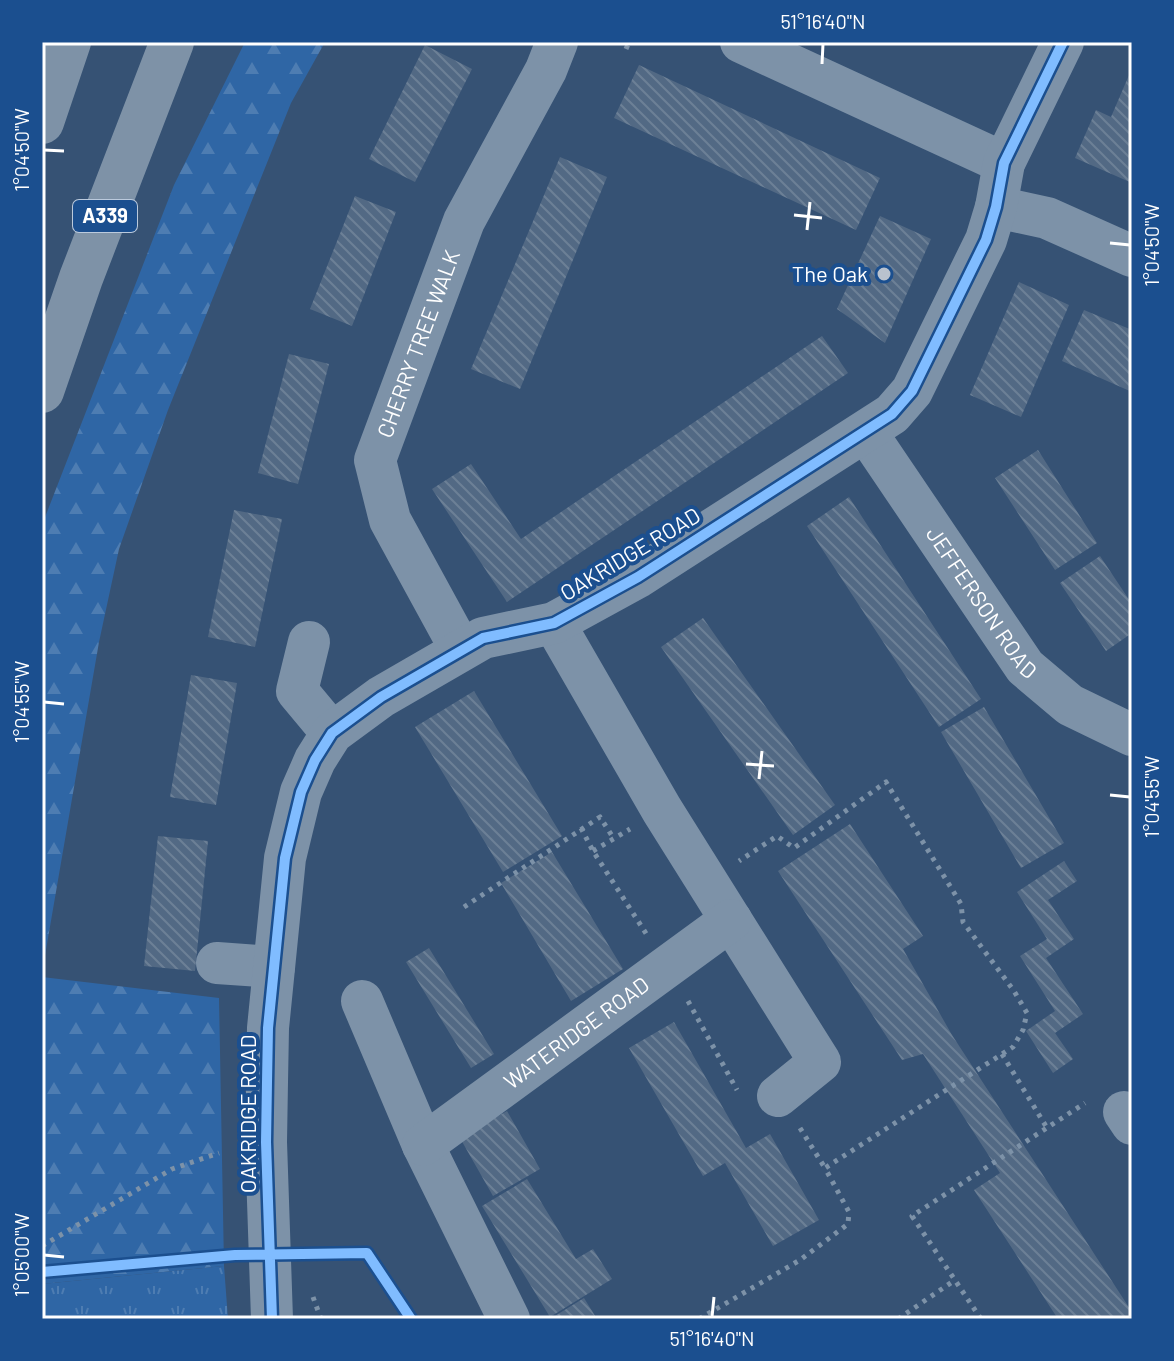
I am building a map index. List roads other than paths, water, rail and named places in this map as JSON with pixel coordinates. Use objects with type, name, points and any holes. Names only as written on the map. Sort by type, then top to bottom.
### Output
[{"type":"highway","points":[[42,122],[69,42]]},
{"type":"highway","name":"A339","points":[[42,391],[81,278],[172,42]]},
{"type":"street","name":"CHERRY TREE WALK","points":[[461,650],[390,520],[375,460],[464,221],[546,70],[557,42]]},
{"type":"street","points":[[741,42],[1004,163]]},
{"type":"street","name":"OAKRIDGE ROAD","points":[[272,1319],[266,1142],[268,1028],[285,858],[301,792],[315,760],[332,733],[381,697],[483,638],[554,623],[638,577],[892,414],[912,391],[986,240],[1004,163],[1063,42]]},
{"type":"street","points":[[996,207],[1047,218],[1132,256]]},
{"type":"street","name":"JEFFERSON ROAD","points":[[866,432],[1025,667],[1070,705],[1132,735]]},
{"type":"street","points":[[554,623],[662,810],[820,1062],[771,1104]]},
{"type":"street","points":[[309,642],[297,691],[332,733]]},
{"type":"street","name":"WATERIDGE ROAD","points":[[423,1145],[731,920]]},
{"type":"street","points":[[217,963],[274,967]]},
{"type":"street","points":[[362,1001],[423,1145],[509,1319]]},
{"type":"place","name":"The Oak","points":[[884,274]]}]
